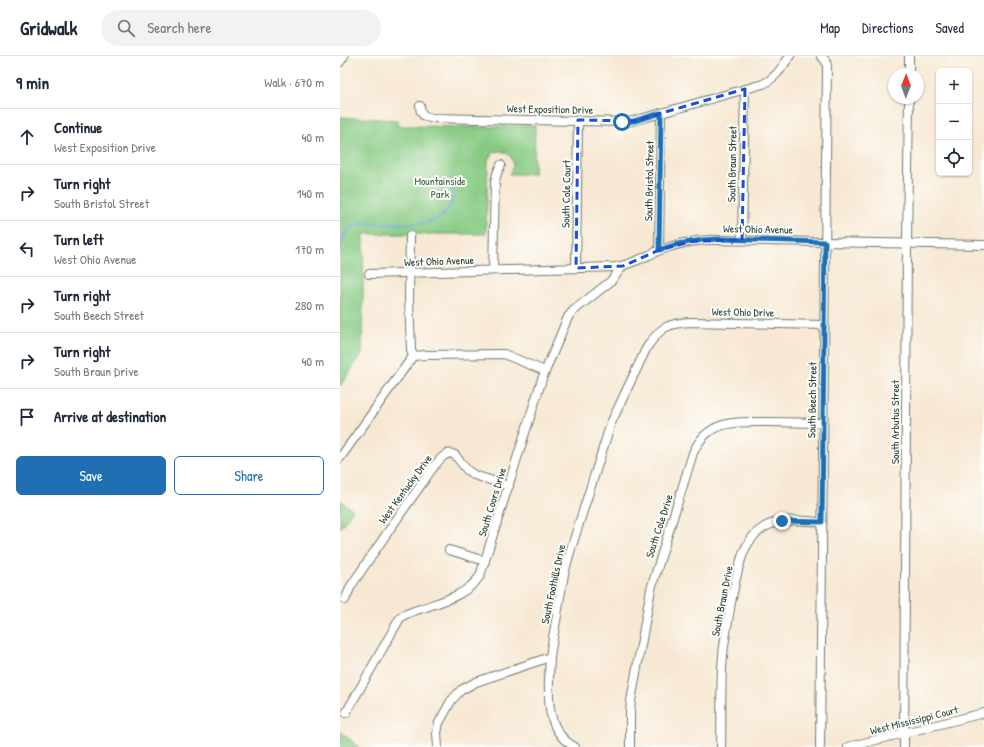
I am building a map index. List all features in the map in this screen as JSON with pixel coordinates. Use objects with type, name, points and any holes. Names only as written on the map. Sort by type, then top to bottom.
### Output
[{"type":"street","points":[[340,62],[344,56]]},
{"type":"street","name":"West Exposition Drive","points":[[420,106],[423,115],[431,118],[628,122],[763,84],[772,80],[790,56]]},
{"type":"street","name":"South Beech Street","points":[[820,747],[827,67],[826,61],[821,56]]},
{"type":"street","points":[[909,56],[909,68]]},
{"type":"street","name":"South Braun Street","points":[[742,240],[745,89]]},
{"type":"street","name":"South Arbutus Street","points":[[904,747],[909,104]]},
{"type":"street","name":"South Bristol Street","points":[[659,250],[661,113]]},
{"type":"street","name":"South Cole Court","points":[[576,268],[578,120]]},
{"type":"street","points":[[493,270],[495,182],[497,172],[501,165]]},
{"type":"street","points":[[410,236],[409,298],[411,350],[413,356]]},
{"type":"street","name":"West Ohio Avenue","points":[[369,274],[615,267],[623,266],[659,250],[678,244],[702,240],[984,245]]},
{"type":"street","name":"South Coors Drive","points":[[346,713],[400,618],[406,614],[453,598],[474,584],[480,576],[509,486],[524,433],[545,371],[570,314],[611,281],[623,266]]},
{"type":"street","name":"West Ohio Drive","points":[[663,328],[671,325],[691,322],[824,325]]},
{"type":"street","name":"South Foothills Drive","points":[[550,657],[568,560],[611,423],[646,349],[652,339],[663,328]]},
{"type":"street","points":[[413,356],[504,354],[545,371]]},
{"type":"street","points":[[340,458],[413,356]]},
{"type":"street","name":"South Cole Drive","points":[[630,747],[631,701],[651,589],[693,453],[698,443],[713,430],[728,423],[823,423]]},
{"type":"street","name":"West Kentucky Drive","points":[[345,600],[349,589],[359,574],[430,472],[444,456],[449,454],[455,455],[467,470],[474,475],[509,486]]},
{"type":"street","name":"South Braun Drive","points":[[721,747],[722,663],[734,586],[745,550],[758,532],[772,524],[782,521],[822,522]]},
{"type":"street","points":[[449,550],[485,561]]},
{"type":"street","points":[[438,747],[437,733],[439,723],[451,701],[461,690],[476,682],[550,657],[551,718],[558,732],[565,741],[575,747]]},
{"type":"street","name":"West Mississippi Court","points":[[848,747],[984,714]]},
{"type":"highlighted area","points":[[745,89],[742,240],[693,241],[659,250],[623,266],[576,268],[578,120],[634,121]]},
{"type":"green space","name":"Mountainside Park","points":[[340,117],[398,120],[397,126],[490,127],[535,125],[534,174],[509,174],[513,162],[511,157],[502,151],[492,154],[488,160],[486,234],[364,234],[362,354],[340,386]]},
{"type":"green space","points":[[340,500],[353,510],[340,528]]},
{"type":"green space","points":[[340,731],[359,747],[340,747]]},
{"type":"waterway","points":[[407,224],[428,222],[440,218],[445,214],[453,198],[453,175]]},
{"type":"waterway","points":[[340,250],[342,240],[348,228],[366,223],[403,224]]},
{"type":"route","points":[[622,122],[634,121],[661,113],[659,250],[678,244],[720,239],[825,242],[822,522],[782,521]]}]
